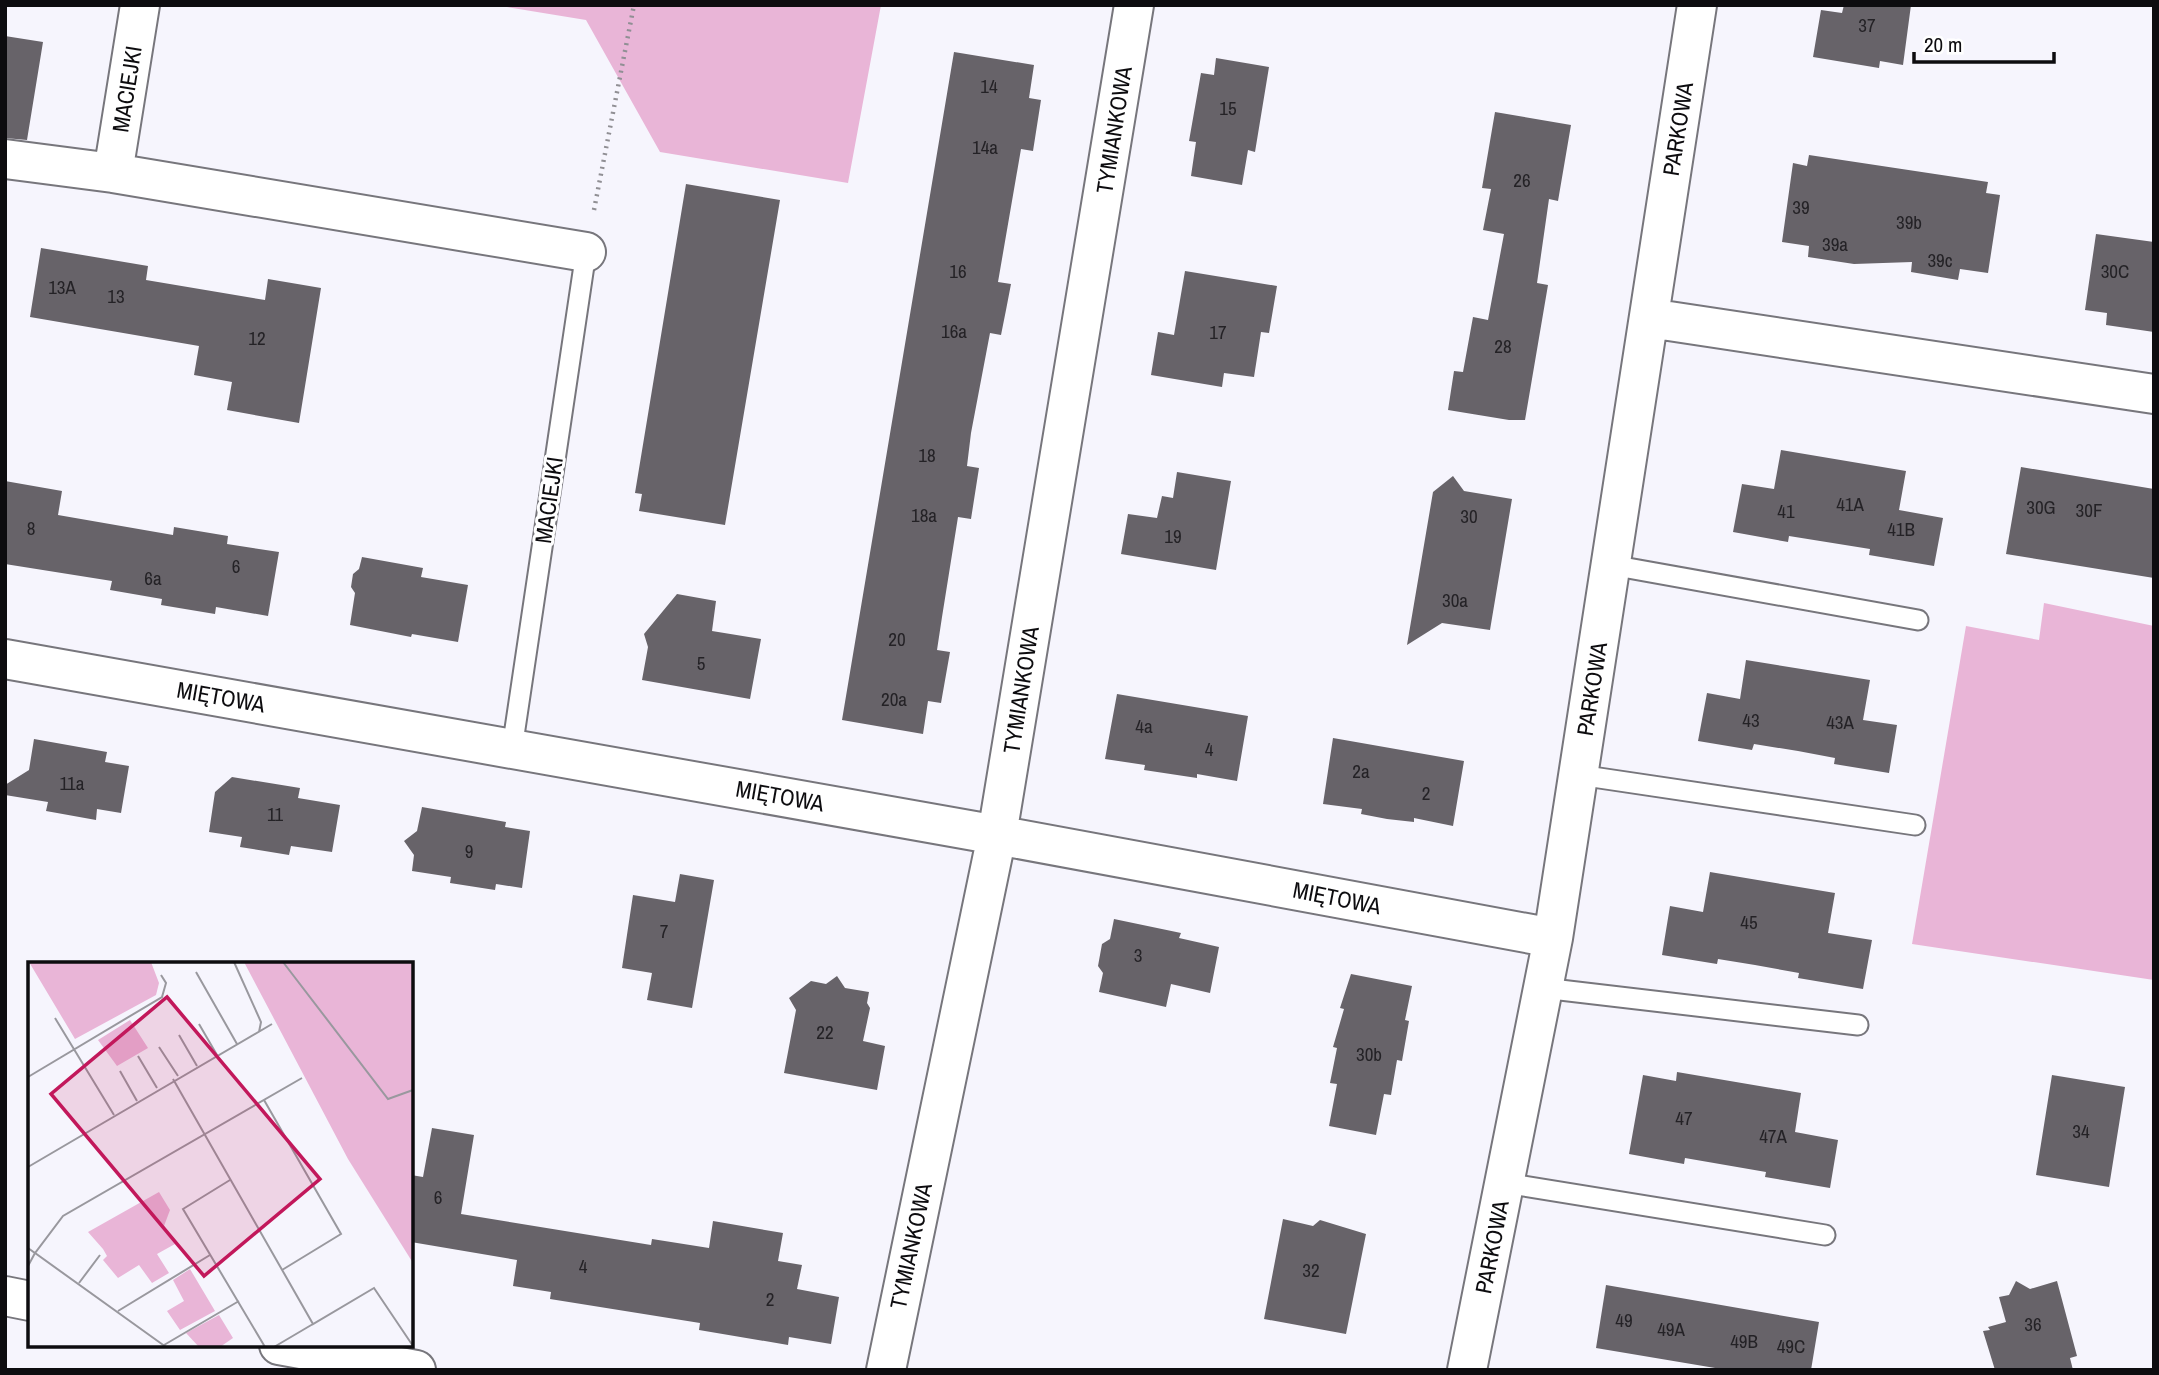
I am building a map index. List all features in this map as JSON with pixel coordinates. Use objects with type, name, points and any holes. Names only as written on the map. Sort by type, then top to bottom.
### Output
[{"type":"street","name":"MACIEJKI","points":[[113,173],[140,5]]},
{"type":"street","name":"TYMIANKOWA","points":[[886,1370],[997,835],[1134,5]]},
{"type":"street","name":"PARKOWA","points":[[1467,1370],[1553,938],[1698,5]]},
{"type":"street","points":[[5,159],[113,173],[586,252]]},
{"type":"street","points":[[1649,318],[2154,394]]},
{"type":"street","name":"MIĘTOWA","points":[[5,659],[997,835],[1553,938]]},
{"type":"street","points":[[5,1296],[28,1301]]},
{"type":"street","points":[[290,1347],[416,1370]]},
{"type":"lane","name":"MACIEJKI","points":[[512,749],[586,252]]},
{"type":"lane","points":[[1611,565],[1917,620]]},
{"type":"lane","points":[[1578,775],[1915,825]]},
{"type":"lane","points":[[1544,988],[1858,1025]]},
{"type":"lane","points":[[1504,1183],[1825,1235]]},
{"type":"path","points":[[586,252],[634,5]]},
{"type":"shaded area","points":[[494,5],[881,5],[848,183],[660,152],[586,20]]},
{"type":"shaded area","points":[[2044,603],[2154,626],[2154,980],[1912,944],[1966,626],[2039,640]]},
{"type":"building","points":[[1844,5],[1911,5],[1903,65],[1880,61],[1879,68],[1813,57],[1821,10],[1842,13]]},
{"type":"building","points":[[5,36],[43,42],[27,140],[5,138]]},
{"type":"building","points":[[954,52],[1034,65],[1029,98],[1041,100],[1033,151],[1021,149],[998,282],[1011,284],[1001,335],[990,333],[971,433],[967,466],[979,468],[971,519],[958,517],[937,650],[950,652],[941,703],[928,701],[923,734],[842,720]]},
{"type":"building","points":[[1216,58],[1269,67],[1255,152],[1248,150],[1242,185],[1191,176],[1196,142],[1189,141],[1201,73],[1214,75]]},
{"type":"building","points":[[1495,112],[1571,125],[1558,201],[1549,199],[1537,283],[1548,285],[1525,420],[1448,410],[1454,371],[1463,372],[1473,317],[1488,320],[1504,234],[1483,230],[1491,189],[1482,188]]},
{"type":"building","points":[[1809,155],[1988,182],[1986,193],[2000,195],[1988,273],[1960,269],[1958,280],[1911,272],[1912,262],[1854,264],[1808,257],[1809,246],[1782,242],[1793,163],[1807,166]]},
{"type":"building","points":[[686,184],[780,200],[725,525],[639,511],[642,494],[635,493]]},
{"type":"building","points":[[2096,234],[2154,242],[2154,332],[2106,325],[2107,313],[2085,310]]},
{"type":"building","points":[[41,248],[148,266],[146,280],[265,300],[268,279],[321,288],[299,423],[227,410],[232,382],[194,375],[199,346],[30,317]]},
{"type":"building","points":[[1185,271],[1277,286],[1269,333],[1261,332],[1254,377],[1224,373],[1222,387],[1151,375],[1158,332],[1174,335]]},
{"type":"building","points":[[1781,450],[1906,471],[1899,510],[1943,518],[1934,566],[1869,555],[1870,549],[1789,536],[1788,542],[1733,532],[1742,484],[1774,489]]},
{"type":"building","points":[[2021,467],[2154,489],[2154,578],[2006,554]]},
{"type":"building","points":[[1177,472],[1231,481],[1216,570],[1121,554],[1128,514],[1157,518],[1162,496],[1173,498]]},
{"type":"building","points":[[1453,476],[1464,491],[1512,499],[1490,630],[1442,623],[1407,645],[1433,492]]},
{"type":"building","points":[[5,481],[62,491],[58,515],[173,535],[174,527],[228,536],[227,544],[279,552],[268,616],[216,607],[215,614],[161,605],[162,599],[110,590],[112,581],[5,564]]},
{"type":"building","points":[[362,557],[423,568],[421,577],[468,585],[458,642],[412,634],[411,637],[350,625],[355,593],[351,587],[353,574],[359,569]]},
{"type":"building","points":[[677,594],[716,601],[712,631],[761,639],[750,699],[642,680],[648,647],[644,634]]},
{"type":"building","points":[[1746,660],[1870,680],[1863,720],[1897,725],[1889,773],[1834,764],[1835,758],[1798,751],[1754,744],[1752,750],[1698,741],[1707,693],[1740,699]]},
{"type":"building","points":[[1117,694],[1248,716],[1237,781],[1197,774],[1197,778],[1144,770],[1145,765],[1105,759]]},
{"type":"building","points":[[1333,738],[1464,761],[1453,826],[1414,818],[1414,822],[1387,819],[1361,814],[1362,809],[1323,804]]},
{"type":"building","points":[[34,739],[107,752],[105,762],[129,766],[121,813],[97,809],[96,820],[46,811],[48,802],[5,795],[5,785],[29,770]]},
{"type":"building","points":[[232,777],[300,788],[298,798],[340,805],[332,852],[291,846],[289,855],[240,847],[242,837],[209,832],[215,792]]},
{"type":"building","points":[[422,807],[506,822],[505,827],[530,831],[522,888],[496,884],[495,890],[450,883],[451,877],[412,871],[414,855],[404,841],[417,831]]},
{"type":"building","points":[[1710,872],[1835,893],[1828,933],[1872,940],[1863,989],[1798,978],[1799,973],[1755,965],[1718,959],[1717,964],[1662,955],[1670,906],[1703,912]]},
{"type":"building","points":[[680,874],[714,880],[692,1008],[647,1000],[652,973],[622,968],[633,895],[675,902]]},
{"type":"building","points":[[1114,919],[1181,933],[1179,938],[1219,947],[1210,993],[1171,984],[1166,1007],[1099,992],[1103,973],[1098,966],[1102,944],[1110,939]]},
{"type":"building","points":[[1351,974],[1412,986],[1405,1020],[1409,1021],[1402,1061],[1397,1060],[1391,1095],[1384,1094],[1376,1135],[1329,1126],[1337,1084],[1330,1083],[1337,1048],[1333,1047],[1344,1009],[1340,1008]]},
{"type":"building","points":[[837,976],[845,988],[869,992],[867,1003],[870,1008],[863,1041],[885,1046],[877,1090],[784,1073],[796,1010],[789,998],[811,981],[826,984]]},
{"type":"building","points":[[1677,1072],[1801,1093],[1795,1132],[1838,1140],[1830,1188],[1765,1177],[1766,1172],[1685,1158],[1684,1164],[1629,1154],[1643,1075],[1676,1081]]},
{"type":"building","points":[[2052,1075],[2125,1087],[2109,1187],[2036,1175]]},
{"type":"building","points":[[432,1128],[474,1135],[461,1214],[651,1245],[652,1239],[709,1248],[713,1221],[783,1233],[778,1261],[802,1265],[797,1289],[839,1297],[831,1344],[789,1337],[788,1345],[699,1330],[700,1323],[550,1299],[551,1292],[513,1286],[517,1260],[413,1242],[413,1175],[423,1177]]},
{"type":"building","points":[[1283,1219],[1313,1226],[1320,1220],[1366,1234],[1346,1334],[1264,1319]]},
{"type":"building","points":[[2016,1281],[2030,1289],[2057,1281],[2077,1356],[2070,1358],[2073,1370],[1995,1370],[1983,1331],[2006,1322],[1999,1297],[2009,1295]]},
{"type":"building","points":[[1606,1285],[1819,1322],[1811,1370],[1727,1370],[1596,1348]]}]
